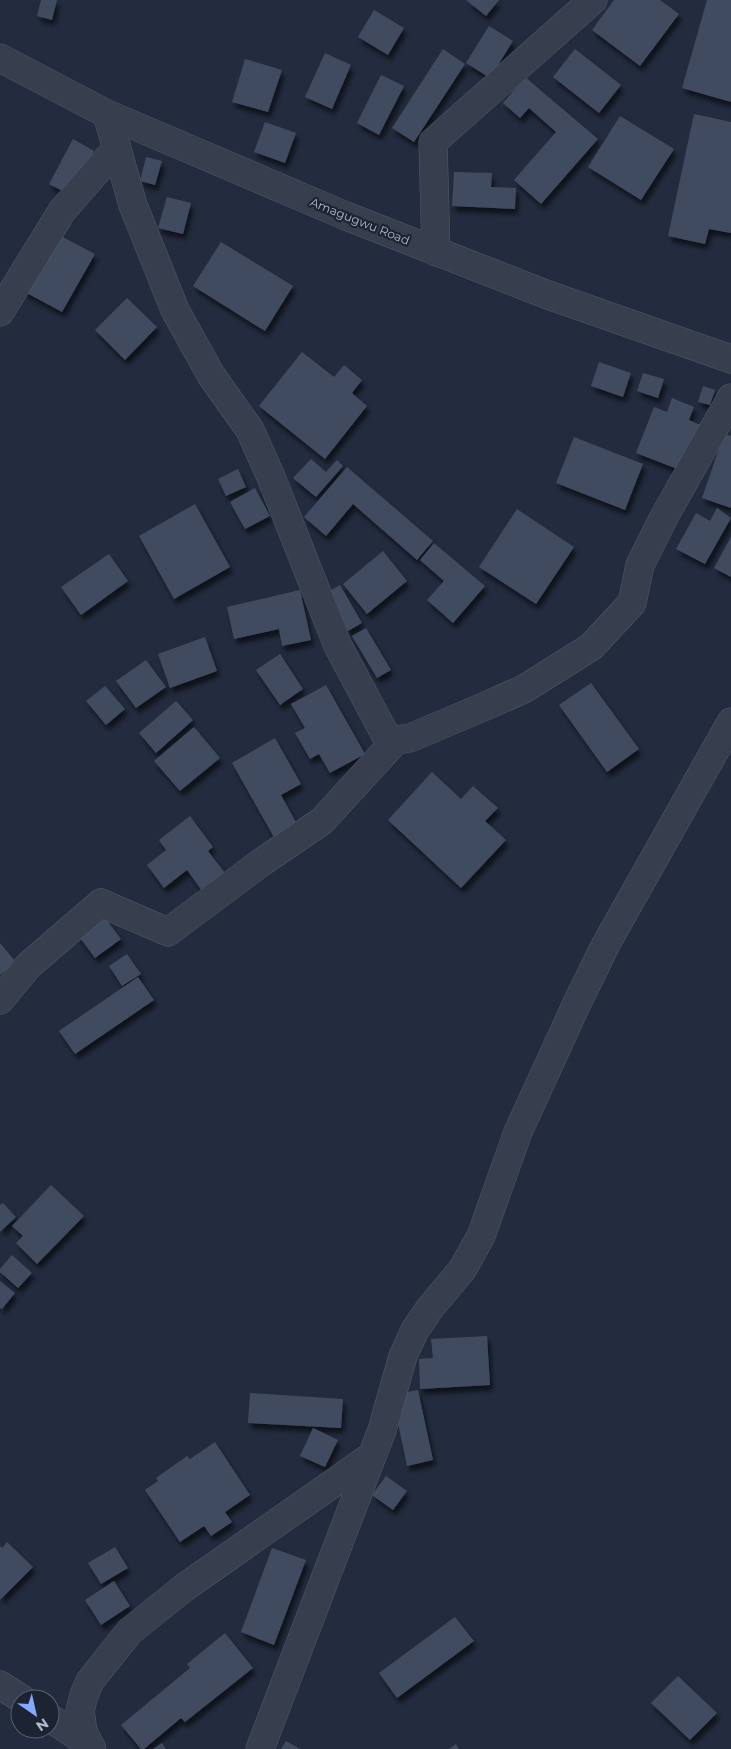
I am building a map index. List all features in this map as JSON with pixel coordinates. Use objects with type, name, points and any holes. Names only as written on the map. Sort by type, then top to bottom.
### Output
[{"type":"street","points":[[436,252],[433,142],[593,0]]},
{"type":"street","name":"Amagugwu Road","points":[[0,58],[106,114],[436,252],[548,295],[731,359]]},
{"type":"street","points":[[106,114],[133,206],[175,310],[210,375],[250,430],[271,477],[338,646],[376,722],[386,736],[396,740],[410,738],[524,689],[591,647],[632,603],[640,565],[731,398]]},
{"type":"street","points":[[0,312],[62,211],[117,148]]},
{"type":"street","points":[[260,1749],[382,1430],[403,1356],[415,1330],[462,1270],[481,1236],[518,1132],[578,1001],[606,944],[731,722]]},
{"type":"street","points":[[0,1000],[28,966],[101,903],[168,932],[259,864],[322,821],[396,740]]},
{"type":"street","points":[[91,1747],[83,1731],[80,1711],[84,1695],[90,1681],[130,1631],[185,1587],[372,1456]]},
{"type":"street","points":[[60,1725],[91,1747]]},
{"type":"building","points":[[41,0],[57,0],[52,20],[37,16]]},
{"type":"building","points":[[466,0],[499,0],[486,16]]},
{"type":"building","points":[[614,0],[660,0],[679,14],[640,66],[592,30]]},
{"type":"building","points":[[707,0],[731,0],[731,102],[682,88]]},
{"type":"building","points":[[374,10],[404,28],[388,55],[358,37]]},
{"type":"building","points":[[489,26],[513,41],[490,78],[466,63]]},
{"type":"building","points":[[443,49],[465,64],[414,142],[392,128]]},
{"type":"building","points":[[575,49],[621,85],[599,113],[553,77]]},
{"type":"building","points":[[325,53],[351,65],[332,109],[305,97]]},
{"type":"building","points":[[245,59],[282,70],[268,112],[232,102]]},
{"type":"building","points":[[381,75],[404,86],[379,135],[357,123]]},
{"type":"building","points":[[525,77],[598,139],[541,204],[514,180],[556,132],[529,108],[520,118],[503,103]]},
{"type":"building","points":[[694,114],[731,122],[731,233],[709,229],[705,244],[668,236]]},
{"type":"building","points":[[620,116],[674,149],[641,200],[588,167]]},
{"type":"building","points":[[265,122],[296,133],[285,163],[254,152]]},
{"type":"building","points":[[73,139],[94,151],[70,195],[49,184]]},
{"type":"building","points":[[146,157],[162,161],[155,185],[140,181]]},
{"type":"building","points":[[454,172],[492,173],[491,187],[516,188],[515,209],[452,206]]},
{"type":"building","points":[[167,197],[191,203],[183,234],[158,228]]},
{"type":"building","points":[[55,233],[95,254],[62,312],[23,291]]},
{"type":"building","points":[[221,242],[293,286],[265,331],[193,286]]},
{"type":"building","points":[[127,298],[157,327],[125,360],[95,330]]},
{"type":"building","points":[[302,352],[334,377],[344,365],[362,380],[352,393],[367,406],[325,459],[259,406]]},
{"type":"building","points":[[599,362],[631,373],[623,397],[591,386]]},
{"type":"building","points":[[643,373],[664,379],[658,398],[637,391]]},
{"type":"building","points":[[703,386],[715,390],[710,405],[698,402]]},
{"type":"building","points":[[672,398],[694,407],[689,420],[703,426],[685,472],[636,453],[654,407],[667,412]]},
{"type":"building","points":[[724,434],[731,436],[731,508],[702,498]]},
{"type":"building","points":[[574,437],[643,464],[625,510],[556,483]]},
{"type":"building","points":[[311,459],[326,472],[337,460],[343,466],[316,497],[293,478]]},
{"type":"building","points":[[347,467],[433,541],[417,560],[353,504],[326,536],[304,517]]},
{"type":"building","points":[[238,469],[246,487],[226,496],[218,479]]},
{"type":"building","points":[[255,488],[270,516],[245,529],[230,502]]},
{"type":"building","points":[[195,504],[230,567],[174,599],[139,536]]},
{"type":"building","points":[[717,508],[731,518],[705,564],[676,549],[696,513],[710,521]]},
{"type":"building","points":[[517,509],[574,547],[536,604],[479,567]]},
{"type":"building","points":[[731,537],[731,577],[714,568]]},
{"type":"building","points":[[434,543],[485,586],[453,623],[427,600],[444,581],[420,560]]},
{"type":"building","points":[[383,551],[407,581],[367,614],[343,584]]},
{"type":"building","points":[[109,554],[128,581],[81,615],[61,587]]},
{"type":"building","points":[[340,585],[362,623],[348,631],[326,593]]},
{"type":"building","points":[[300,590],[311,640],[282,646],[279,629],[234,639],[227,607]]},
{"type":"building","points":[[366,628],[391,670],[377,678],[352,636]]},
{"type":"building","points":[[205,637],[217,671],[170,688],[158,654]]},
{"type":"building","points":[[280,654],[303,689],[280,705],[256,670]]},
{"type":"building","points":[[146,660],[166,687],[136,708],[116,681]]},
{"type":"building","points":[[591,683],[639,749],[607,772],[559,705]]},
{"type":"building","points":[[326,685],[365,754],[330,773],[319,754],[310,759],[295,733],[305,728],[291,704]]},
{"type":"building","points":[[105,686],[125,709],[106,725],[86,701]]},
{"type":"building","points":[[176,701],[193,720],[156,753],[139,733]]},
{"type":"building","points":[[194,727],[220,758],[180,791],[154,761]]},
{"type":"building","points":[[275,738],[301,784],[281,795],[298,826],[275,839],[232,763]]},
{"type":"building","points":[[432,772],[461,799],[473,786],[498,808],[485,821],[506,840],[461,888],[388,820]]},
{"type":"building","points":[[190,816],[213,847],[208,851],[228,877],[205,895],[187,870],[164,888],[147,865],[166,850],[159,840]]},
{"type":"building","points":[[103,915],[121,939],[95,958],[77,934]]},
{"type":"building","points":[[0,943],[16,962],[0,975]]},
{"type":"building","points":[[127,954],[141,974],[122,986],[109,966]]},
{"type":"building","points":[[138,977],[154,1000],[75,1054],[59,1031]]},
{"type":"building","points":[[51,1185],[84,1216],[37,1264],[16,1243],[23,1236],[12,1226]]},
{"type":"building","points":[[3,1203],[16,1217],[0,1232],[0,1205]]},
{"type":"building","points":[[12,1255],[32,1273],[18,1288],[0,1272],[0,1269]]},
{"type":"building","points":[[0,1281],[15,1293],[2,1309],[0,1308]]},
{"type":"building","points":[[487,1336],[490,1385],[420,1389],[419,1359],[433,1358],[431,1339]]},
{"type":"building","points":[[418,1390],[433,1460],[407,1466],[392,1395]]},
{"type":"building","points":[[250,1393],[343,1399],[341,1428],[248,1423]]},
{"type":"building","points":[[313,1428],[338,1440],[325,1467],[300,1456]]},
{"type":"building","points":[[215,1442],[250,1495],[225,1512],[232,1522],[211,1536],[204,1526],[180,1542],[145,1490],[158,1481],[156,1478],[187,1456],[190,1459]]},
{"type":"building","points":[[386,1476],[407,1491],[393,1510],[372,1495]]},
{"type":"building","points":[[7,1542],[33,1567],[0,1600],[0,1546],[2,1548]]},
{"type":"building","points":[[115,1547],[128,1568],[101,1584],[88,1563]]},
{"type":"building","points":[[272,1548],[306,1560],[274,1645],[241,1632]]},
{"type":"building","points":[[114,1581],[130,1606],[101,1625],[85,1600]]},
{"type":"building","points":[[455,1617],[474,1641],[397,1698],[379,1673]]},
{"type":"building","points":[[225,1633],[253,1668],[185,1722],[181,1718],[144,1749],[141,1749],[121,1725],[190,1668],[187,1664]]},
{"type":"building","points":[[678,1676],[717,1713],[690,1740],[651,1703]]},
{"type":"building","points":[[286,1741],[300,1749],[281,1749]]},
{"type":"building","points":[[162,1743],[166,1749],[153,1749]]},
{"type":"building","points":[[456,1744],[459,1749],[449,1749]]}]
